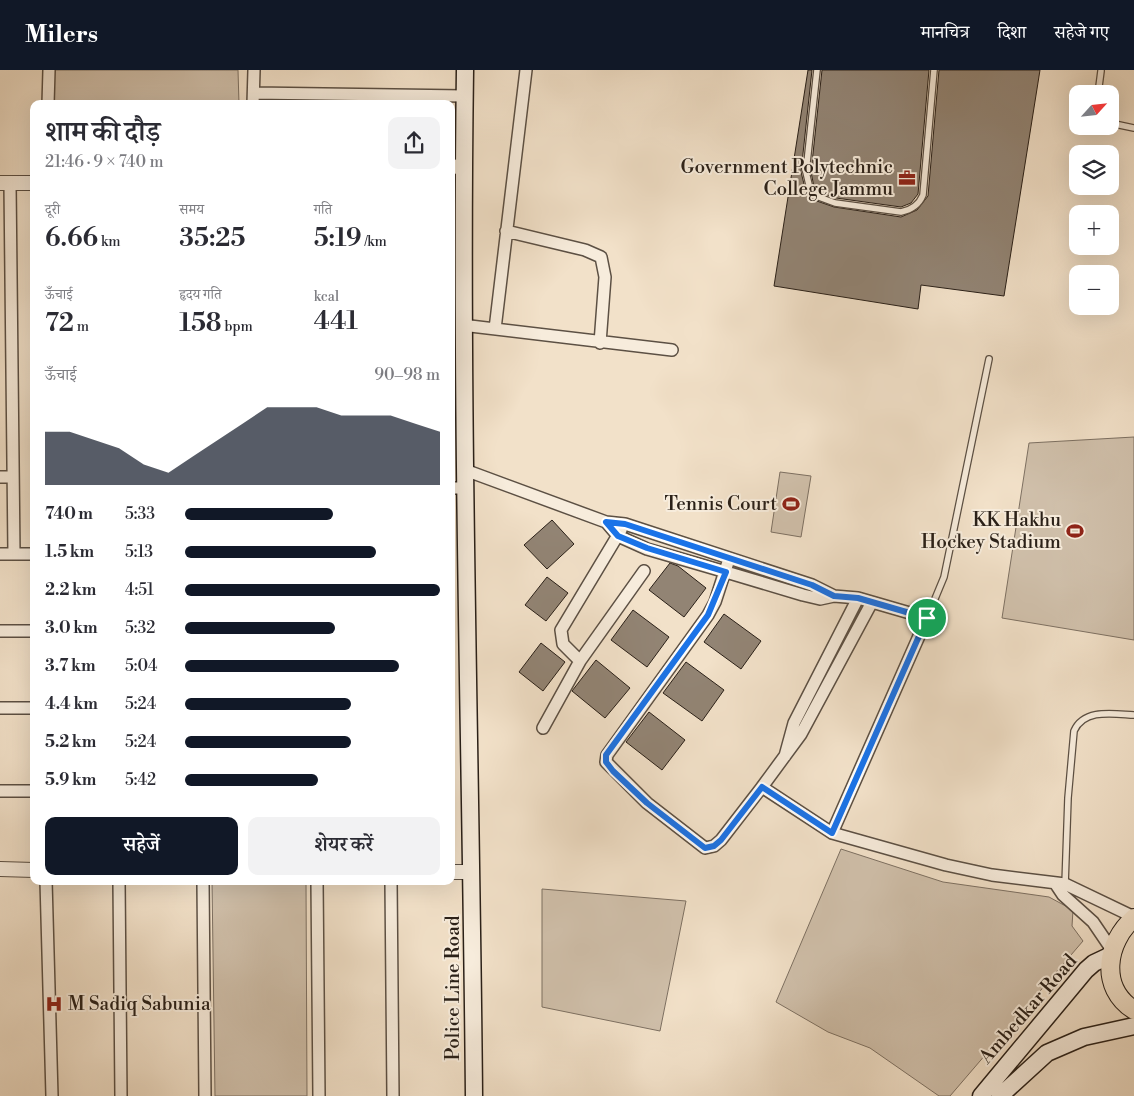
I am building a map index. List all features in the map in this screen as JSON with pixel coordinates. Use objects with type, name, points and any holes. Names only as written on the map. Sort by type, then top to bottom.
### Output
[{"type":"main road","name":"Police Line Road","points":[[465,70],[458,166],[465,470],[458,488],[472,872],[474,1096]]},
{"type":"main road","points":[[1134,918],[1123,930],[1112,952],[1110,969],[1114,986],[1127,1005],[1134,1010]]},
{"type":"main road","name":"Ambedkar Road","points":[[980,1096],[1086,970],[1112,952]]},
{"type":"main road","points":[[1000,1096],[1047,1053],[1084,1037],[1134,1026]]},
{"type":"street","points":[[48,70],[48,100]]},
{"type":"street","points":[[254,70],[253,99],[464,96]]},
{"type":"street","points":[[495,329],[526,70]]},
{"type":"street","points":[[14,554],[5,183],[30,183]]},
{"type":"street","points":[[506,231],[586,250],[601,257],[605,277],[600,343]]},
{"type":"street","points":[[462,324],[600,343],[672,350]]},
{"type":"street","points":[[465,470],[606,522],[625,524],[812,585],[834,596]]},
{"type":"street","points":[[0,478],[13,477]]},
{"type":"street","points":[[606,522],[618,536],[647,548],[726,572],[820,599],[834,596],[858,598],[927,618],[832,833]]},
{"type":"street","points":[[580,661],[563,644],[561,630],[625,524]]},
{"type":"street","points":[[0,554],[30,554]]},
{"type":"street","points":[[729,559],[726,572],[708,615],[606,755],[606,762],[647,803],[705,848],[714,846],[721,840],[801,734],[872,602]]},
{"type":"street","points":[[543,728],[580,661],[644,571]]},
{"type":"street","points":[[785,756],[794,723],[858,598]]},
{"type":"street","points":[[0,631],[30,632]]},
{"type":"street","points":[[0,708],[30,708]]},
{"type":"street","points":[[762,787],[832,833],[946,865],[1061,887],[1134,918]]},
{"type":"street","points":[[0,791],[30,791]]},
{"type":"street","points":[[0,869],[30,870]]},
{"type":"street","points":[[455,872],[472,872]]},
{"type":"street","points":[[46,885],[52,1096]]},
{"type":"street","points":[[119,885],[121,1096]]},
{"type":"street","points":[[203,885],[205,1096]]},
{"type":"street","points":[[317,885],[319,1096]]},
{"type":"street","points":[[391,885],[393,1096]]},
{"type":"street","points":[[1061,887],[1093,922],[1112,952]]},
{"type":"lane","points":[[817,70],[806,172],[810,189],[816,196],[835,203],[901,212],[918,204],[923,195],[934,70]]},
{"type":"lane","points":[[1099,85],[1101,71]]},
{"type":"lane","points":[[1119,125],[1134,128]]},
{"type":"lane","points":[[927,618],[944,577],[988,359]]},
{"type":"lane","points":[[1061,887],[1074,731],[1080,722],[1091,716],[1099,714],[1134,715]]},
{"type":"shaded area","points":[[54,70],[238,70],[239,100],[54,100]]},
{"type":"shaded area","name":"KK Hakhu Hockey Stadium","points":[[1134,437],[1134,640],[1002,618],[1029,443]]},
{"type":"shaded area","name":"Tennis Court","points":[[780,472],[811,476],[801,537],[771,532]]},
{"type":"shaded area","points":[[841,849],[943,882],[1049,897],[1073,910],[1072,926],[1083,941],[950,1096],[939,1096],[870,1048],[828,1032],[776,1002]]},
{"type":"shaded area","points":[[212,885],[306,885],[307,1096],[215,1096]]},
{"type":"shaded area","points":[[542,889],[686,901],[660,1031],[542,1007]]},
{"type":"building","name":"Government Polytechnic College Jammu","points":[[808,70],[812,70],[801,172],[806,192],[814,200],[834,207],[901,217],[917,210],[928,196],[939,70],[1040,70],[1004,296],[921,285],[918,309],[774,286]]},
{"type":"building","points":[[822,70],[929,70],[918,194],[911,203],[901,207],[836,198],[819,192],[814,187],[811,172]]},
{"type":"building","points":[[552,520],[574,544],[547,569],[524,545]]},
{"type":"building","points":[[670,563],[678,566],[706,588],[684,617],[649,590]]},
{"type":"building","points":[[547,577],[568,593],[546,621],[525,605]]},
{"type":"building","points":[[633,610],[669,637],[647,667],[611,640]]},
{"type":"building","points":[[724,614],[761,641],[741,669],[704,642]]},
{"type":"building","points":[[541,643],[565,662],[543,691],[519,672]]},
{"type":"building","points":[[596,660],[630,688],[605,718],[572,691]]},
{"type":"building","points":[[686,662],[724,690],[702,721],[663,693]]},
{"type":"building","points":[[649,712],[685,740],[662,770],[626,742]]},
{"type":"place","name":"Government Polytechnic College Jammu","points":[[907,178]]},
{"type":"place","name":"Tennis Court","points":[[791,504]]},
{"type":"place","name":"KK Hakhu Hockey Stadium","points":[[1075,531]]},
{"type":"place","name":"M Sadiq Sabunia","points":[[54,1004]]},
{"type":"route","points":[[606,522],[625,524],[654,533],[824,589],[834,596],[858,598],[927,618],[832,833],[762,787],[721,840],[710,848],[705,848],[696,843],[647,803],[606,762],[606,755],[708,615],[726,572],[647,548],[618,536],[606,522]]}]
